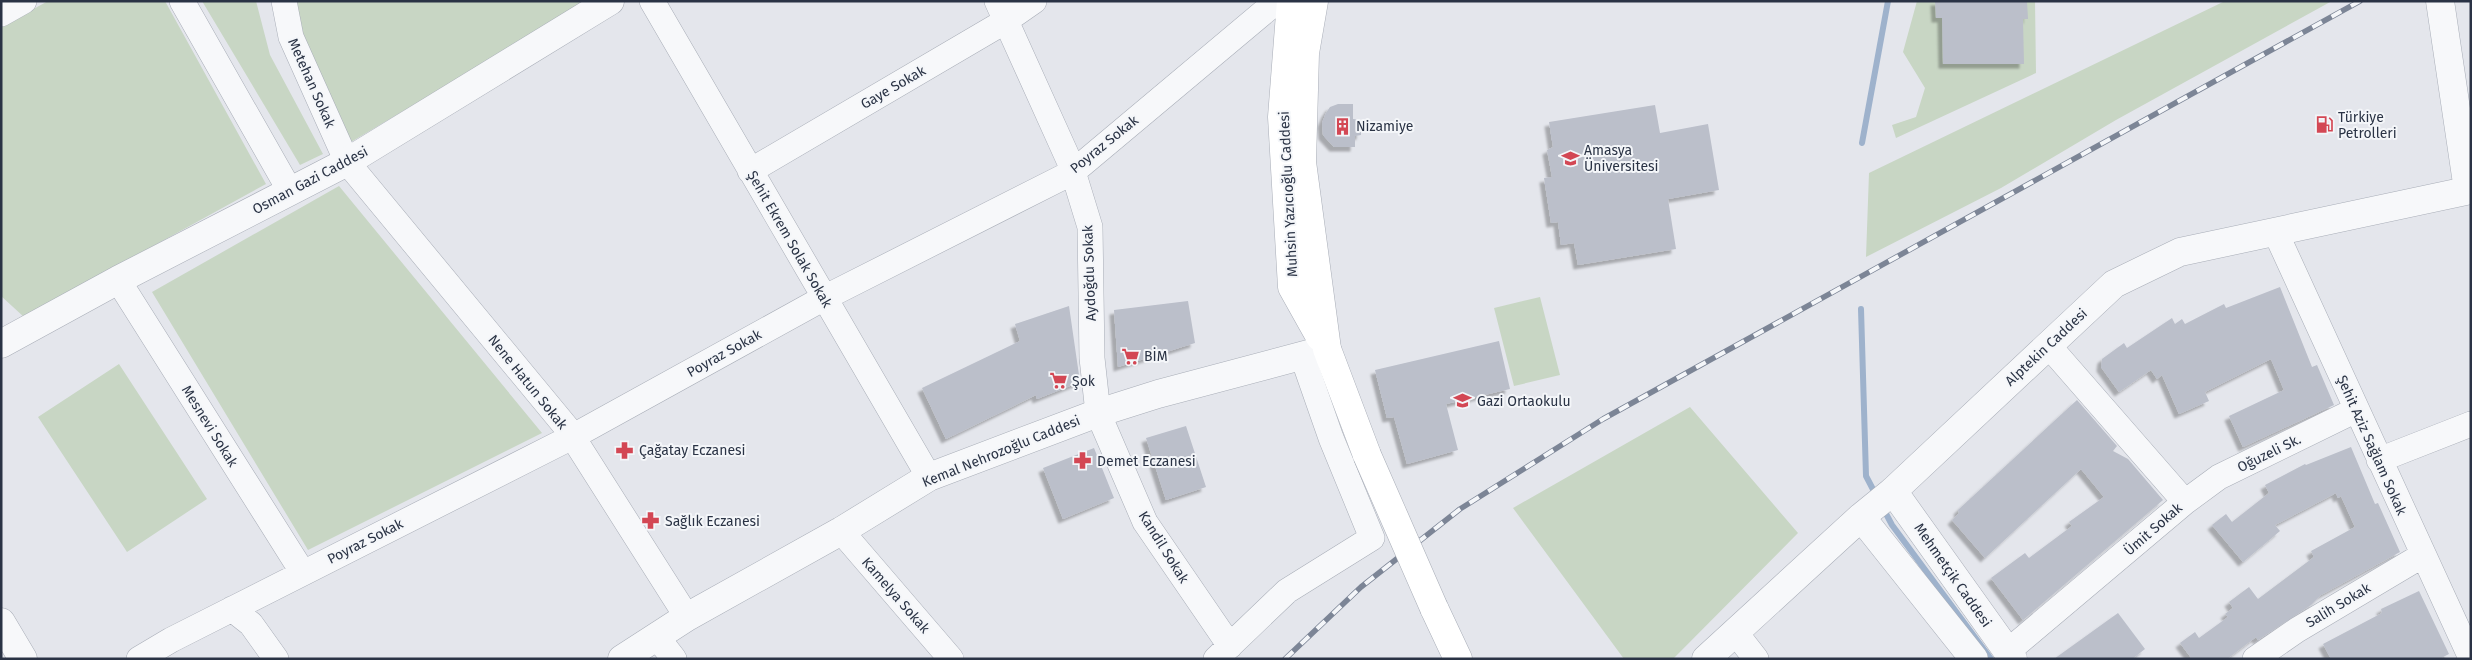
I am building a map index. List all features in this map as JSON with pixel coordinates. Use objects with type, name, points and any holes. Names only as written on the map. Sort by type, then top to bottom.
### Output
[{"type":"main road","name":"Muhsin Yazıcıoğlu Caddesi","points":[[1291,1],[1282,117],[1292,287],[1314,352],[1367,455],[1458,659]]},
{"type":"main road","name":"Muhsin Yazıcıoğlu Caddesi","points":[[1314,1],[1305,53],[1302,162],[1314,352]]},
{"type":"street","points":[[1,14],[24,1]]},
{"type":"street","points":[[182,1],[290,191]]},
{"type":"street","name":"Metehan Sokak","points":[[284,1],[291,37],[347,162]]},
{"type":"street","name":"Osman Gazi Caddesi","points":[[1,344],[118,280],[347,162],[610,1]]},
{"type":"street","name":"Şehit Ekrem Solak Sokak","points":[[652,1],[929,477]]},
{"type":"street","name":"Gaye Sokak","points":[[750,171],[1000,12],[1034,1]]},
{"type":"street","name":"Poyraz Sokak","points":[[142,658],[232,609],[572,437],[824,298],[1073,172],[1277,1]]},
{"type":"street","points":[[2440,1],[2470,192]]},
{"type":"street","name":"Aydoğdu Sokak","points":[[1000,12],[1073,172],[1090,228],[1092,358],[1098,413]]},
{"type":"street","name":"Nene Hatun Sokak","points":[[347,162],[572,437],[687,617]]},
{"type":"street","name":"Alptekin Caddesi","points":[[1706,659],[1861,517],[1893,491],[2114,284],[2180,252],[2470,192]]},
{"type":"street","name":"Şehit Aziz Sağlam Sokak","points":[[2275,231],[2471,658]]},
{"type":"street","name":"Mesnevi Sokak","points":[[118,280],[303,573]]},
{"type":"street","name":"Ümit Sokak","points":[[2010,655],[2186,502],[2048,345]]},
{"type":"street","points":[[1223,652],[1288,591],[1372,538],[1331,438],[1314,352]]},
{"type":"street","name":"Kemal Nehrozoğlu Caddesi","points":[[622,659],[687,617],[841,531],[929,477],[1098,413],[1158,394],[1314,352]]},
{"type":"street","name":"Oğuzeli Sk.","points":[[2186,502],[2219,477],[2356,410]]},
{"type":"street","name":"Kandil Sokak","points":[[1098,413],[1145,522],[1223,652]]},
{"type":"street","points":[[2379,460],[2471,424]]},
{"type":"street","name":"Mehmetçik Caddesi","points":[[1893,491],[2010,655]]},
{"type":"street","points":[[1861,517],[1974,659]]},
{"type":"street","name":"Kamelya Sokak","points":[[841,531],[951,659]]},
{"type":"street","name":"Salih Sokak","points":[[2255,659],[2297,630],[2423,555]]},
{"type":"street","points":[[232,609],[251,624],[276,659]]},
{"type":"street","points":[[1,622],[23,659]]},
{"type":"street","points":[[1735,632],[1756,659]]},
{"type":"street","points":[[657,637],[674,659]]},
{"type":"green space","points":[[48,1],[165,1],[266,184],[24,317],[1,296],[1,27]]},
{"type":"green space","points":[[202,1],[256,1],[270,55],[323,154],[300,165]]},
{"type":"green space","points":[[296,1],[589,1],[351,142],[306,46]]},
{"type":"green space","points":[[1917,1],[2035,1],[2036,73],[1896,138],[1892,125],[1916,117],[1925,88],[1903,52]]},
{"type":"green space","points":[[2225,1],[2332,1],[2116,120],[2001,188],[1866,257],[1869,173]]},
{"type":"green space","points":[[339,186],[542,433],[308,550],[152,292]]},
{"type":"green space","points":[[1540,297],[1560,375],[1514,386],[1494,308]]},
{"type":"green space","points":[[119,364],[207,499],[127,552],[38,417]]},
{"type":"green space","points":[[1690,407],[1798,533],[1673,659],[1624,659],[1513,508]]},
{"type":"building","points":[[1935,1],[2027,1],[2028,19],[2023,19],[2024,64],[1943,64],[1942,18],[1936,18]]},
{"type":"building","name":"Nizamiye","points":[[1338,104],[1353,104],[1353,119],[1361,120],[1361,135],[1355,136],[1355,147],[1334,147],[1323,135],[1322,123],[1326,113],[1330,107]]},
{"type":"building","points":[[1655,105],[1660,133],[1708,124],[1719,190],[1668,199],[1676,249],[1578,265],[1574,243],[1561,245],[1558,222],[1551,223],[1544,178],[1552,177],[1547,150],[1553,147],[1549,122]]},
{"type":"building","points":[[2280,287],[2312,367],[2317,365],[2334,405],[2243,447],[2229,416],[2284,390],[2271,359],[2205,392],[2209,401],[2179,414],[2162,375],[2157,379],[2151,370],[2119,392],[2101,367],[2102,359],[2124,343],[2127,348],[2172,318],[2175,324],[2182,319],[2185,324],[2224,304],[2226,308]]},
{"type":"building","points":[[1188,301],[1195,343],[1118,367],[1114,310]]},
{"type":"building","points":[[1069,306],[1080,382],[1037,399],[1036,395],[946,439],[922,388],[1020,341],[1015,324]]},
{"type":"building","points":[[1499,341],[1510,389],[1446,404],[1458,450],[1407,464],[1394,417],[1387,418],[1375,370]]},
{"type":"building","points":[[2077,400],[2117,446],[2113,451],[2128,459],[2163,500],[2023,620],[1991,578],[2025,553],[2029,558],[2072,526],[2069,522],[2104,497],[2081,469],[1985,558],[1952,520],[1959,513],[1958,510]]},
{"type":"building","points":[[1186,426],[1206,487],[1166,500],[1146,438]]},
{"type":"building","points":[[2351,447],[2375,504],[2378,503],[2400,552],[2321,595],[2311,605],[2258,640],[2256,637],[2227,659],[2192,659],[2180,643],[2195,632],[2199,638],[2228,617],[2225,614],[2233,608],[2229,602],[2249,587],[2258,599],[2314,557],[2311,551],[2355,527],[2341,496],[2338,498],[2336,493],[2275,525],[2280,531],[2243,562],[2212,525],[2226,514],[2232,522],[2269,493],[2265,485],[2305,464]]},
{"type":"building","points":[[1094,448],[1114,498],[1063,519],[1043,468]]},
{"type":"building","points":[[2419,591],[2449,654],[2439,659],[2331,659],[2323,644],[2382,613],[2381,609]]},
{"type":"building","points":[[2118,613],[2145,649],[2132,659],[2054,659]]},
{"type":"waterway","points":[[1862,143],[1888,1]]},
{"type":"waterway","points":[[1861,309],[1866,476],[1877,497]]},
{"type":"waterway","points":[[1883,508],[1892,525],[1991,659]]},
{"type":"railway","points":[[1285,659],[1361,587],[1460,509],[1603,419],[2360,1]]},
{"type":"place","name":"Türkiye Petrolleri","points":[[2324,125]]},
{"type":"place","name":"Nizamiye","points":[[1342,126]]},
{"type":"place","name":"Amasya Üniversitesi","points":[[1570,158]]},
{"type":"place","name":"BİM","points":[[1130,356]]},
{"type":"place","name":"Şok","points":[[1058,381]]},
{"type":"place","name":"Gazi Ortaokulu","points":[[1463,401]]},
{"type":"place","name":"Çağatay Eczanesi","points":[[625,450]]},
{"type":"place","name":"Demet Eczanesi","points":[[1083,461]]},
{"type":"place","name":"Sağlık Eczanesi","points":[[651,521]]}]
